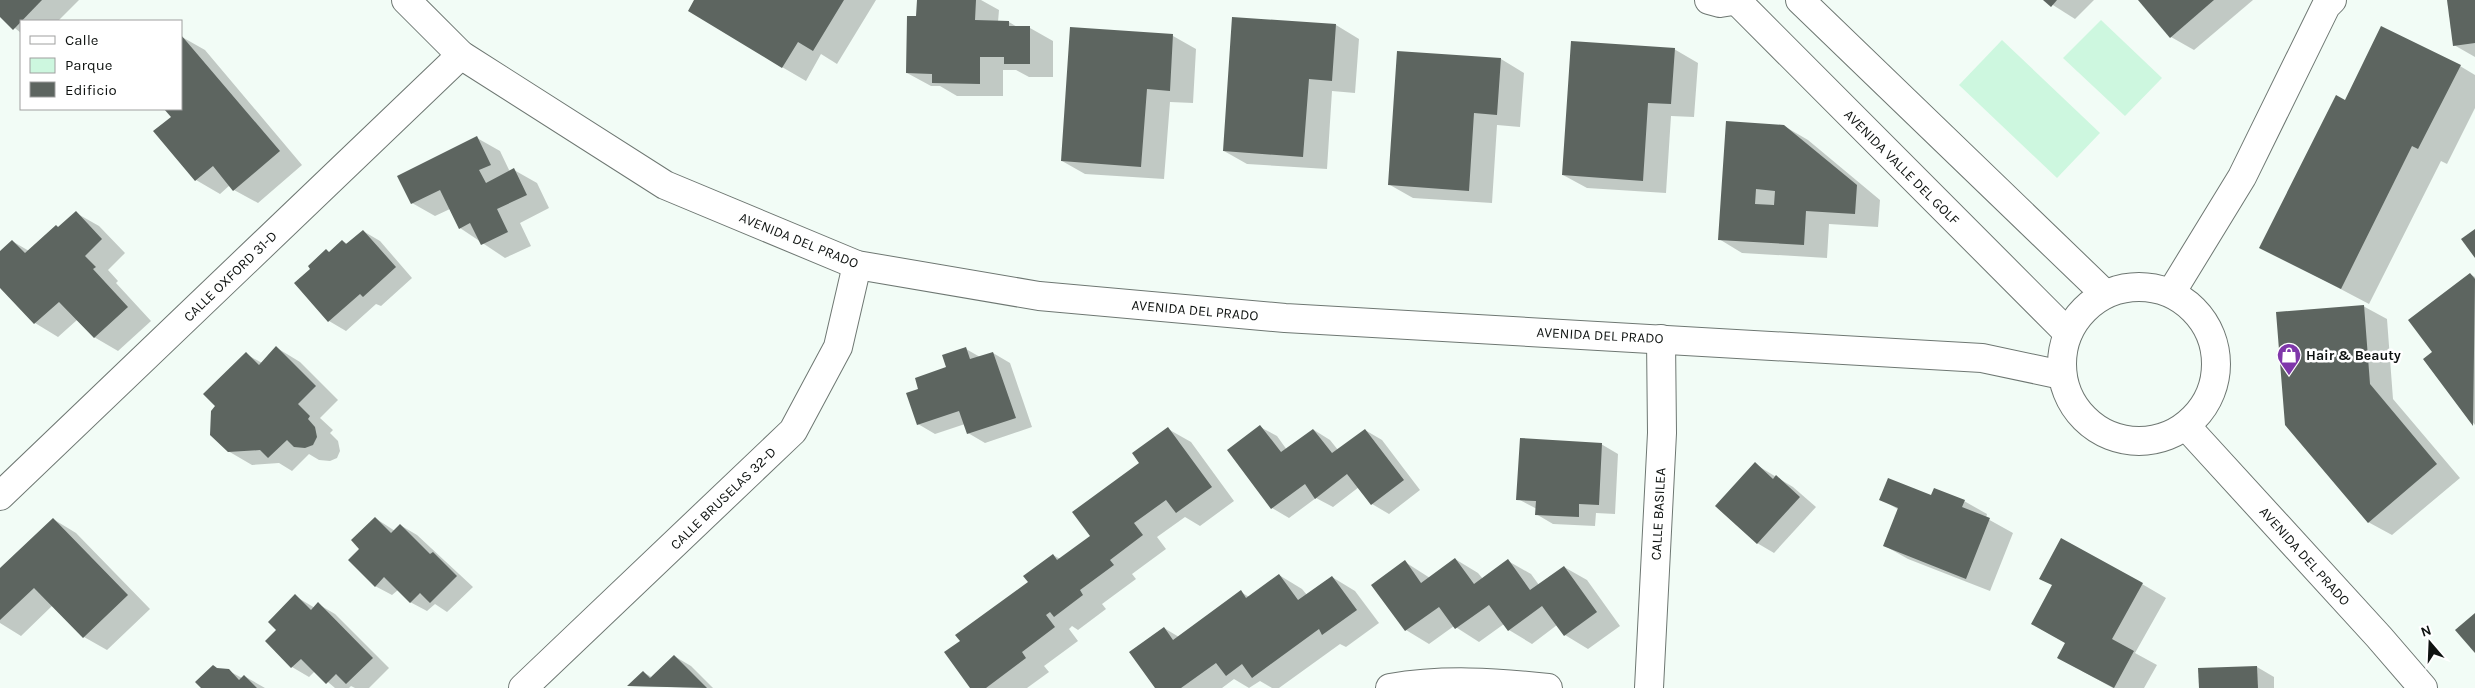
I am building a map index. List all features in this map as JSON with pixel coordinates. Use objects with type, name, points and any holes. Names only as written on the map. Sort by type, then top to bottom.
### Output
[{"type":"street","name":"AVENIDA DEL PRADO","points":[[406,0],[461,55],[665,186],[857,266],[1039,296],[1285,318],[1982,358],[2062,375]]},
{"type":"street","points":[[1709,0],[1720,3],[1738,0]]},
{"type":"street","name":"AVENIDA VALLE DEL GOLF","points":[[1738,0],[2068,333]]},
{"type":"street","points":[[1800,0],[2105,294]]},
{"type":"street","points":[[2171,293],[2242,178],[2326,6],[2332,0]]},
{"type":"street","name":"CALLE OXFORD 31-D","points":[[0,496],[461,55]]},
{"type":"street","name":"CALLE BRUSELAS 32-D","points":[[523,688],[793,431],[838,348],[857,266]]},
{"type":"street","points":[[2149,287],[2171,293],[2185,301],[2206,325],[2213,339],[2216,356],[2213,387],[2197,414],[2186,426],[2156,439],[2125,440],[2095,428],[2072,405],[2062,375],[2062,354],[2068,333],[2083,310],[2105,294],[2126,288],[2149,287]]},
{"type":"street","name":"CALLE BASILEA","points":[[1649,688],[1662,433],[1661,339]]},
{"type":"street","name":"AVENIDA DEL PRADO","points":[[2186,426],[2379,636],[2423,688]]},
{"type":"street","points":[[1390,688],[1419,683],[1502,683],[1548,688]]},
{"type":"green space","points":[[2101,20],[2162,78],[2125,116],[2063,58]]},
{"type":"green space","points":[[2002,40],[2100,133],[2057,178],[1959,85]]},
{"type":"building","points":[[0,0],[42,0],[23,20],[20,20],[20,23],[13,30],[0,17]]},
{"type":"building","points":[[694,0],[844,0],[813,51],[798,42],[782,68],[688,11]]},
{"type":"building","points":[[917,0],[976,0],[975,20],[1009,21],[1009,26],[1030,26],[1030,64],[1004,64],[1004,57],[980,57],[980,84],[932,83],[932,74],[906,73],[907,16],[916,16]]},
{"type":"building","points":[[2043,0],[2057,0],[2051,7]]},
{"type":"building","points":[[2138,0],[2214,0],[2170,38]]},
{"type":"building","points":[[2447,0],[2475,0],[2475,43],[2453,46]]},
{"type":"building","points":[[1232,17],[1336,24],[1332,81],[1309,79],[1303,157],[1223,151]]},
{"type":"building","points":[[2381,26],[2461,65],[2418,149],[2412,146],[2341,289],[2259,248],[2336,95],[2345,100]]},
{"type":"building","points":[[1070,27],[1173,34],[1170,91],[1147,89],[1141,167],[1061,161]]},
{"type":"building","points":[[182,36],[280,151],[233,191],[213,166],[195,181],[153,131],[171,117],[165,110],[182,110]]},
{"type":"building","points":[[1571,41],[1675,48],[1671,104],[1648,103],[1643,181],[1562,175]]},
{"type":"building","points":[[1397,51],[1501,58],[1497,115],[1474,113],[1469,191],[1388,185]]},
{"type":"building","points":[[1726,121],[1784,125],[1857,185],[1855,214],[1806,211],[1804,245],[1718,240]],"holes":[[[1756,189],[1775,191],[1774,205],[1755,204]]]},
{"type":"building","points":[[477,136],[491,165],[479,170],[486,183],[514,168],[527,195],[497,209],[508,232],[481,245],[470,223],[459,229],[440,190],[411,204],[397,176]]},
{"type":"building","points":[[76,211],[102,239],[85,256],[96,267],[93,269],[128,307],[94,338],[59,302],[34,324],[0,288],[0,251],[12,240],[25,253],[56,225],[58,227]]},
{"type":"building","points":[[2475,229],[2475,258],[2461,239]]},
{"type":"building","points":[[363,230],[396,267],[363,297],[360,294],[328,322],[294,283],[310,269],[308,266],[326,249],[329,252],[342,240],[346,244]]},
{"type":"building","points":[[2470,273],[2475,279],[2473,426],[2423,359],[2432,352],[2408,320]]},
{"type":"building","points":[[2364,305],[2370,384],[2437,464],[2368,523],[2285,425],[2276,312]]},
{"type":"building","points":[[276,346],[316,386],[298,404],[310,416],[308,419],[315,427],[317,437],[313,445],[305,448],[294,447],[287,440],[268,458],[260,450],[228,452],[210,435],[211,411],[215,406],[203,394],[246,352],[259,365]]},
{"type":"building","points":[[966,347],[970,359],[993,352],[1016,418],[967,434],[959,411],[917,425],[906,393],[918,389],[915,378],[946,367],[942,355]]},
{"type":"building","points":[[1260,425],[1281,452],[1313,429],[1332,453],[1365,429],[1404,480],[1371,505],[1347,474],[1315,499],[1305,484],[1271,509],[1227,450]]},
{"type":"building","points":[[1168,427],[1212,487],[1176,513],[1166,500],[1134,523],[1143,535],[1110,560],[1114,565],[1080,590],[1083,595],[1054,617],[1050,612],[1046,615],[1055,627],[1022,652],[1026,658],[986,688],[970,688],[944,652],[960,641],[955,635],[1028,582],[1023,576],[1053,554],[1057,560],[1090,536],[1072,512],[1139,463],[1132,453]]},
{"type":"building","points":[[1520,438],[1602,443],[1599,505],[1579,504],[1579,517],[1535,515],[1536,501],[1516,500]]},
{"type":"building","points":[[1755,462],[1773,479],[1776,475],[1800,497],[1757,544],[1715,506]]},
{"type":"building","points":[[1888,478],[1931,495],[1934,488],[1965,500],[1962,507],[1990,518],[1966,579],[1883,546],[1898,508],[1879,500]]},
{"type":"building","points":[[375,517],[391,533],[400,524],[430,554],[433,552],[457,576],[430,603],[420,593],[410,603],[384,577],[375,587],[348,560],[359,549],[351,540]]},
{"type":"building","points":[[53,518],[128,595],[83,638],[34,588],[0,620],[0,568]]},
{"type":"building","points":[[2061,538],[2143,583],[2112,639],[2134,651],[2114,688],[2057,658],[2065,643],[2031,624],[2052,585],[2039,579]]},
{"type":"building","points":[[1455,558],[1474,584],[1508,559],[1530,590],[1564,566],[1597,612],[1564,636],[1542,606],[1508,631],[1489,605],[1455,629],[1439,607],[1405,631],[1371,585],[1405,560],[1421,583]]},
{"type":"building","points":[[1279,574],[1298,600],[1332,576],[1357,610],[1322,635],[1319,629],[1252,678],[1242,664],[1226,676],[1216,663],[1181,688],[1155,688],[1129,652],[1164,627],[1173,640],[1241,590],[1246,598]]},
{"type":"building","points":[[295,594],[311,610],[318,602],[373,658],[346,684],[336,674],[326,684],[301,659],[291,668],[265,641],[276,630],[268,622]]},
{"type":"building","points":[[2475,613],[2475,653],[2455,630]]},
{"type":"building","points":[[674,655],[707,688],[627,686],[643,671],[650,678]]},
{"type":"building","points":[[213,665],[217,668],[229,669],[239,680],[244,675],[257,688],[201,688],[195,682]]},
{"type":"building","points":[[2257,666],[2258,688],[2199,688],[2198,668]]},
{"type":"place","name":"Hair & Beauty","points":[[2289,376]]}]
